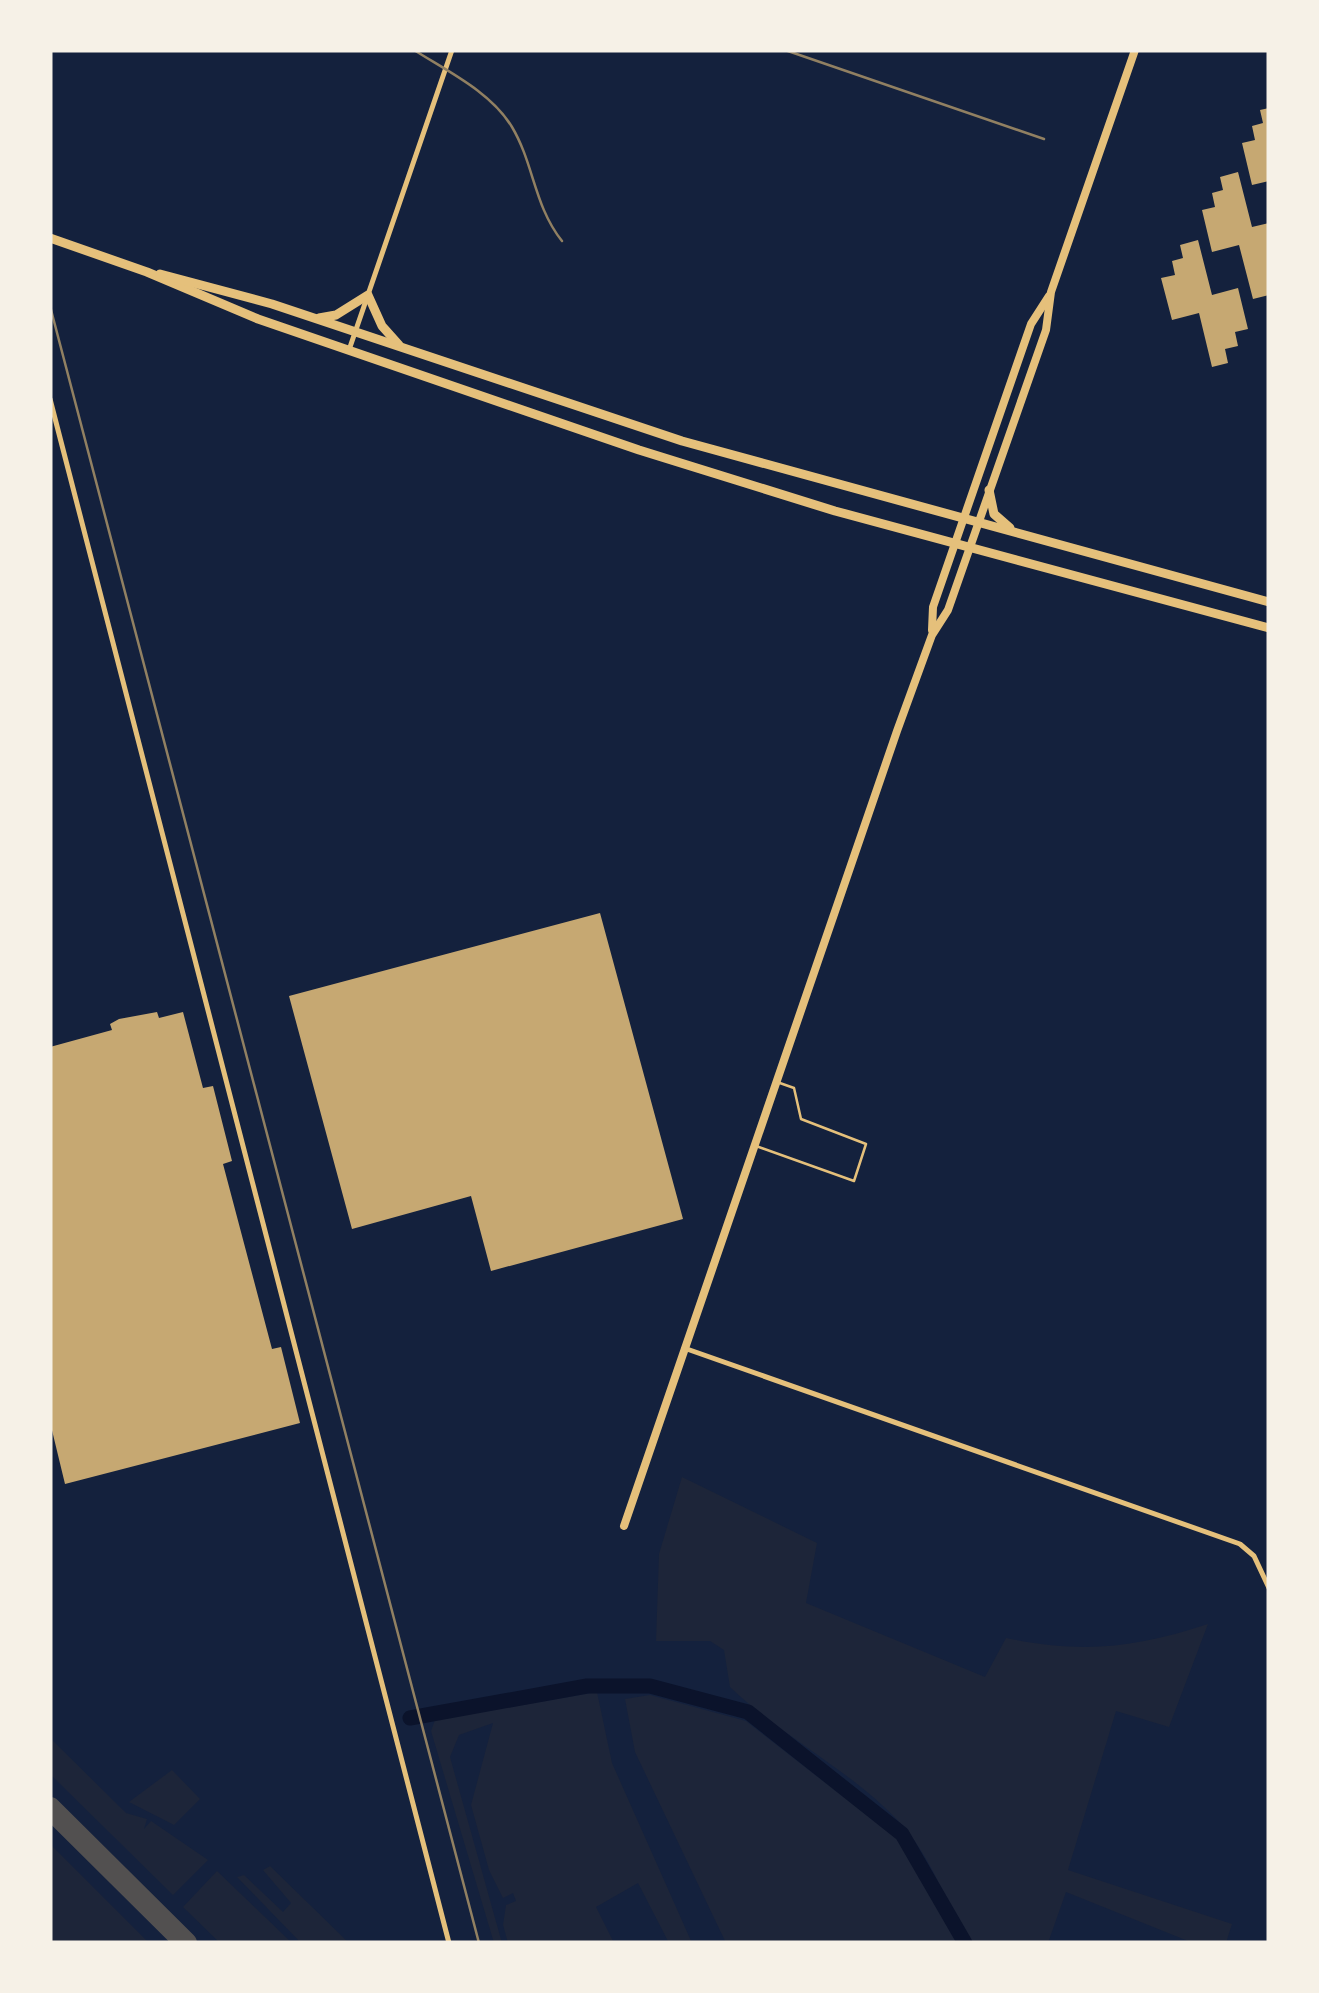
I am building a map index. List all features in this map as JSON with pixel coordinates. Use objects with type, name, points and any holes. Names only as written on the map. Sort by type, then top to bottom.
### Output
[{"type":"highway","points":[[50,238],[147,272],[229,308],[639,450],[969,547],[1269,628]]},
{"type":"highway","points":[[147,272],[215,286],[316,318],[682,442],[1269,602]]},
{"type":"highway","points":[[316,318],[336,315],[368,295],[382,326],[400,347]]},
{"type":"highway","points":[[988,490],[994,514],[1016,533]]},
{"type":"main road","points":[[624,1526],[932,634],[948,610],[1046,330],[1052,292],[1135,50]]},
{"type":"main road","points":[[932,634],[933,607],[1031,324],[1052,292]]},
{"type":"street","points":[[349,350],[452,50]]},
{"type":"street","points":[[50,400],[355,1567],[448,1943]]},
{"type":"street","points":[[684,1348],[1240,1544],[1254,1556],[1269,1588]]},
{"type":"lane","points":[[754,1146],[854,1181],[866,1144],[801,1119],[794,1088],[776,1082]]},
{"type":"shaded area","points":[[682,1477],[817,1543],[806,1603],[985,1677],[1006,1638],[1060,1646],[1108,1646],[1156,1639],[1208,1624],[1169,1727],[1116,1711],[1068,1870],[1232,1924],[1226,1943],[1193,1943],[1066,1892],[1048,1943],[969,1943],[930,1866],[900,1823],[862,1788],[730,1687],[724,1650],[710,1641],[656,1641],[659,1554]]},
{"type":"shaded area","points":[[597,1692],[612,1763],[692,1943],[669,1943],[638,1883],[596,1907],[614,1943],[508,1943],[503,1925],[506,1905],[516,1901],[513,1893],[503,1898],[489,1870],[471,1805],[493,1723],[459,1735],[450,1757],[502,1943],[494,1943],[431,1731],[435,1720]]},
{"type":"shaded area","points":[[650,1695],[746,1721],[899,1840],[958,1943],[726,1943],[635,1752],[625,1699]]},
{"type":"shaded area","points":[[50,1738],[126,1813],[147,1819],[144,1829],[151,1821],[208,1860],[173,1895],[50,1774]]},
{"type":"shaded area","points":[[172,1770],[200,1799],[174,1825],[129,1802]]},
{"type":"shaded area","points":[[50,1844],[149,1943],[50,1943]]},
{"type":"shaded area","points":[[270,1866],[349,1943],[301,1943],[237,1877],[244,1875],[283,1912],[291,1903],[263,1870]]},
{"type":"shaded area","points":[[217,1871],[292,1943],[220,1943],[183,1907]]},
{"type":"building","points":[[1269,108],[1269,181],[1252,185],[1242,143],[1255,140],[1252,126],[1263,123],[1260,110]]},
{"type":"building","points":[[1238,172],[1252,227],[1269,223],[1269,295],[1253,299],[1239,245],[1212,252],[1202,210],[1215,207],[1212,193],[1223,190],[1220,177]]},
{"type":"building","points":[[1198,240],[1212,295],[1238,288],[1248,329],[1235,332],[1238,346],[1225,349],[1228,363],[1212,367],[1199,313],[1172,320],[1161,278],[1175,275],[1172,261],[1183,258],[1180,245]]},
{"type":"building","points":[[600,913],[683,1219],[491,1271],[471,1196],[352,1229],[289,996]]},
{"type":"building","points":[[157,1012],[159,1018],[183,1012],[203,1088],[213,1086],[232,1161],[223,1164],[272,1349],[281,1347],[300,1423],[65,1484],[50,1422],[50,1047],[112,1030],[110,1024],[119,1019]]},
{"type":"waterway","points":[[410,1718],[587,1686],[650,1686],[748,1712],[902,1834],[965,1943]]},
{"type":"taxiway","points":[[50,1808],[186,1943]]},
{"type":"railway","points":[[414,50],[468,83],[503,115],[519,141],[545,214],[562,241]]},
{"type":"railway","points":[[785,50],[1044,139]]},
{"type":"railway","points":[[50,306],[479,1943]]}]
